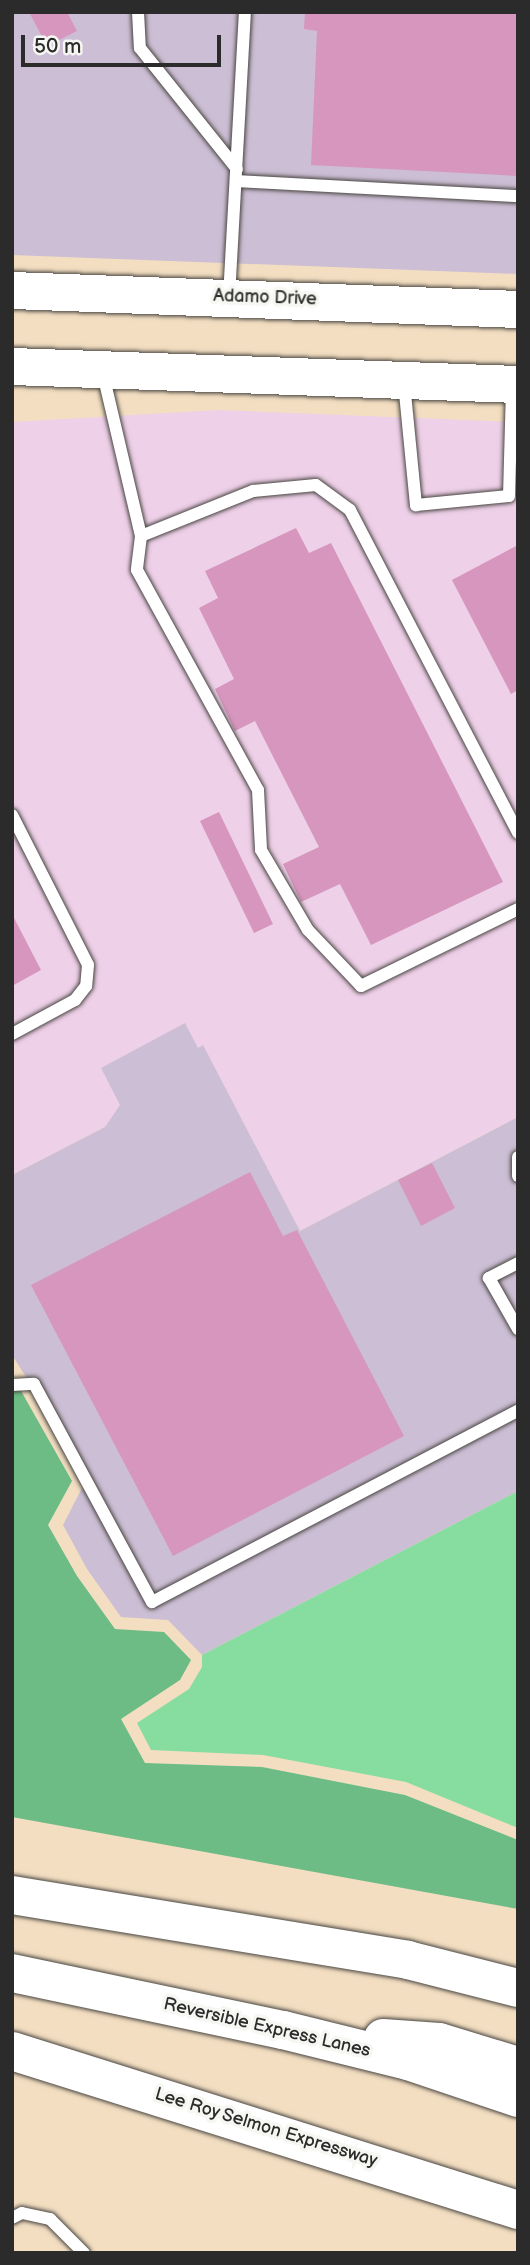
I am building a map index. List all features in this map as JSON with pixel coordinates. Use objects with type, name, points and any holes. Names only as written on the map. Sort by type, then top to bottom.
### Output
[{"type":"highway","points":[[12,1895],[408,1960],[518,1988]]},
{"type":"highway","name":"Reversible Express Lanes","points":[[12,1973],[283,2030],[408,2061],[518,2098]]},
{"type":"highway","points":[[283,2030],[439,2042],[518,2066]]},
{"type":"highway","name":"Lee Roy Selmon Expressway","points":[[12,2051],[518,2210]]},
{"type":"highway","points":[[408,2061],[443,2094],[518,2121]]},
{"type":"main road","name":"Adamo Drive","points":[[12,290],[518,309]]},
{"type":"main road","points":[[12,366],[102,367],[515,384]]},
{"type":"lane","points":[[138,12],[140,48],[237,175],[518,196]]},
{"type":"lane","points":[[229,297],[245,12]]},
{"type":"lane","points":[[102,367],[141,536],[136,569],[258,790],[261,849],[307,930],[361,986],[518,909]]},
{"type":"lane","points":[[403,380],[416,505],[509,496],[515,384]]},
{"type":"lane","points":[[141,536],[253,491],[316,485],[350,510],[518,833]]},
{"type":"lane","points":[[12,815],[88,965],[86,986],[75,1000],[12,1034]]},
{"type":"lane","points":[[518,1157],[518,1177]]},
{"type":"lane","points":[[518,1263],[489,1278],[518,1329]]},
{"type":"lane","points":[[12,1385],[34,1384],[152,1602],[518,1411]]},
{"type":"lane","points":[[12,2218],[22,2213],[50,2219],[84,2253]]},
{"type":"shaded area","points":[[12,12],[518,12],[518,274],[12,255]]},
{"type":"shaded area","points":[[219,410],[518,422],[518,1117],[300,1231],[203,1046],[121,1105],[105,1127],[12,1175],[12,422]]},
{"type":"shaded area","points":[[185,1023],[198,1048],[203,1045],[300,1231],[518,1117],[518,1491],[202,1655],[168,1620],[121,1617],[87,1569],[63,1525],[84,1484],[49,1413],[12,1355],[12,1175],[105,1127],[120,1105],[101,1068]]},
{"type":"green space","points":[[12,1375],[72,1481],[48,1525],[77,1576],[115,1629],[164,1632],[191,1660],[180,1680],[121,1719],[145,1763],[262,1767],[405,1795],[518,1840],[518,1909],[12,1817]]},
{"type":"green space","points":[[518,1491],[518,1828],[406,1782],[263,1755],[151,1750],[137,1723],[189,1689],[202,1667],[202,1655]]},
{"type":"building","points":[[29,12],[67,12],[77,31],[47,46]]},
{"type":"building","points":[[305,12],[518,12],[518,176],[311,165],[317,31],[304,29]]},
{"type":"building","points":[[296,528],[309,553],[331,543],[503,882],[371,945],[340,884],[301,902],[283,864],[319,847],[255,721],[235,731],[215,689],[234,679],[199,608],[218,598],[205,571]]},
{"type":"building","points":[[518,545],[518,690],[511,694],[452,580]]},
{"type":"building","points":[[219,812],[273,924],[254,933],[200,821]]},
{"type":"building","points":[[12,914],[41,970],[12,986]]},
{"type":"building","points":[[432,1163],[455,1208],[421,1226],[398,1180]]},
{"type":"building","points":[[250,1172],[283,1236],[297,1230],[404,1436],[173,1556],[31,1285]]}]
